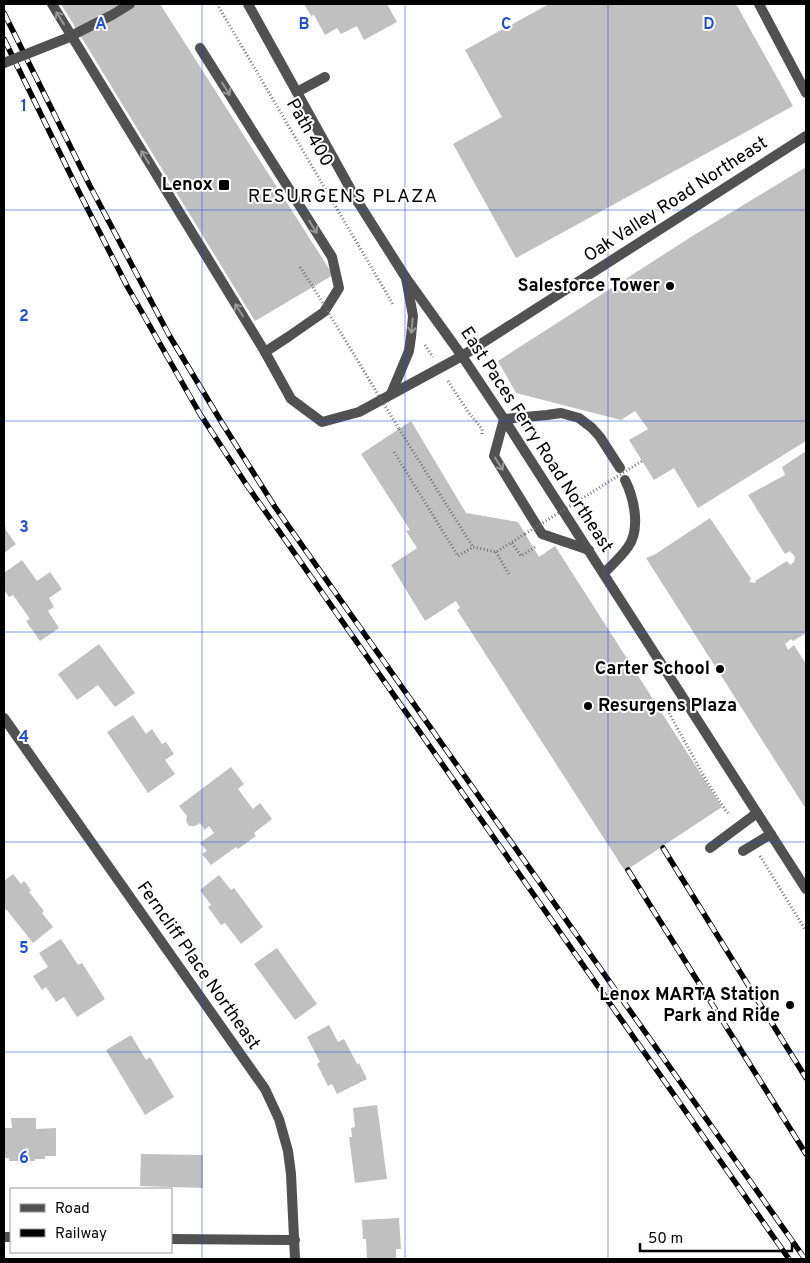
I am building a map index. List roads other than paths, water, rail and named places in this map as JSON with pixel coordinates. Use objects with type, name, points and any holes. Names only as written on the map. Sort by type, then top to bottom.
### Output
[{"type":"street","points":[[52,4],[265,352],[324,312],[339,288],[332,257],[200,48]]},
{"type":"street","points":[[4,62],[67,38],[130,4]]},
{"type":"street","name":"East Paces Ferry Road Northeast","points":[[248,4],[356,199],[406,278],[504,419],[806,889]]},
{"type":"street","points":[[759,4],[806,93]]},
{"type":"street","points":[[297,92],[325,77]]},
{"type":"street","name":"Oak Valley Road Northeast","points":[[265,352],[292,398],[322,422],[359,412],[462,356],[806,136]]},
{"type":"street","points":[[391,394],[409,351],[411,337],[413,316],[406,278]]},
{"type":"street","points":[[589,550],[542,534],[494,456],[504,419],[561,413],[579,418],[600,437],[620,468]]},
{"type":"street","points":[[604,573],[629,546],[634,529],[635,509],[625,480]]},
{"type":"street","name":"Ferncliff Place Northeast","points":[[4,718],[265,1089],[279,1119],[288,1151],[291,1174],[295,1259]]},
{"type":"street","points":[[710,848],[758,813]]},
{"type":"street","points":[[743,851],[771,834]]},
{"type":"street","points":[[172,1238],[294,1240]]},
{"type":"railway","points":[[4,13],[90,186],[169,335],[275,507],[805,1259]]},
{"type":"railway","points":[[4,39],[127,286],[200,414],[246,484],[789,1259]]},
{"type":"railway","points":[[663,848],[806,1078]]},
{"type":"railway","points":[[628,870],[806,1154]]},
{"type":"place","name":"Lenox","points":[[224,185]]},
{"type":"place","name":"Salesforce Tower","points":[[670,286]]},
{"type":"place","name":"Carter School","points":[[720,669]]},
{"type":"place","name":"Resurgens Plaza","points":[[588,706]]},
{"type":"place","name":"Lenox MARTA Station Park and Ride","points":[[790,1005]]},
{"type":"district","name":"RESURGENS PLAZA","points":[[343,197]]}]
